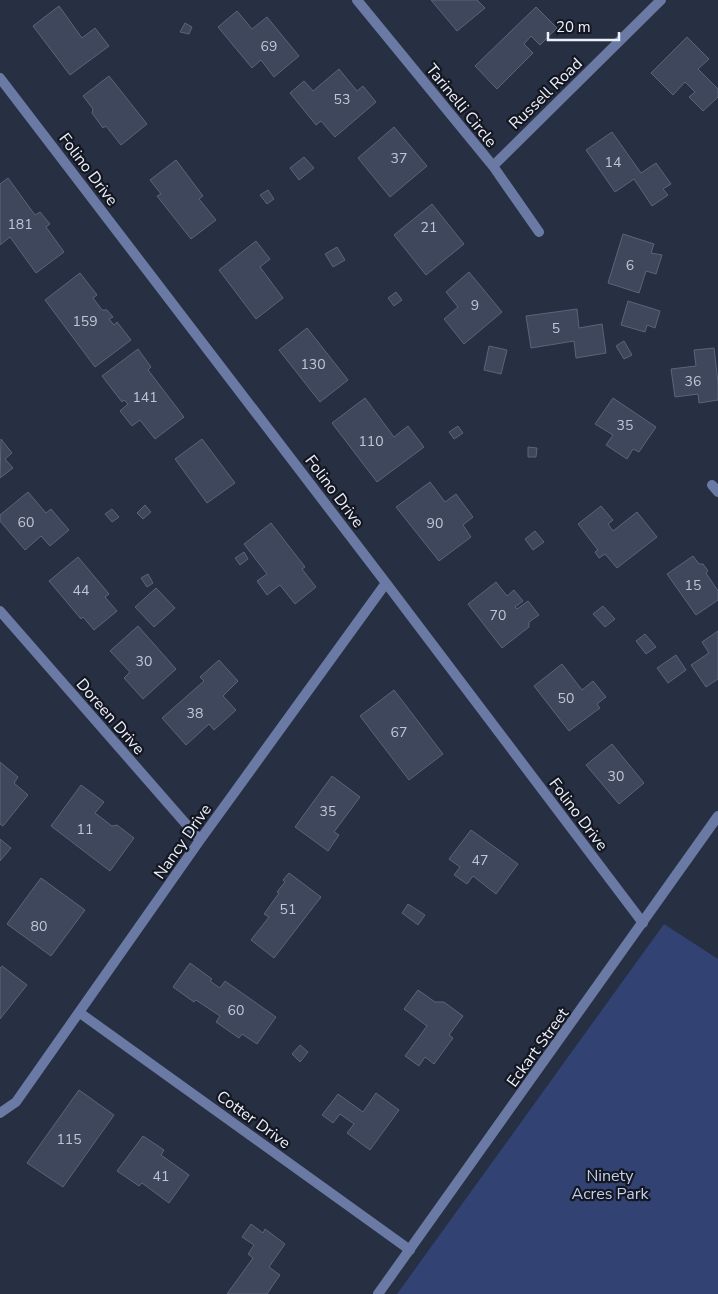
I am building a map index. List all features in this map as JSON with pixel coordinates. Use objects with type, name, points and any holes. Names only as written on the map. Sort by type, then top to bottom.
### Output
[{"type":"street","name":"Tarinelli Circle","points":[[357,0],[493,166],[540,232]]},
{"type":"street","name":"Russell Road","points":[[493,166],[661,0]]},
{"type":"street","name":"Folino Drive","points":[[0,78],[386,583],[643,924]]},
{"type":"street","name":"Nancy Drive","points":[[0,1113],[16,1102],[200,840],[386,583]]},
{"type":"street","name":"Doreen Drive","points":[[0,611],[200,840]]},
{"type":"street","name":"Eckart Street","points":[[378,1294],[718,816]]},
{"type":"street","name":"Cotter Drive","points":[[80,1013],[410,1250]]},
{"type":"green space","name":"Ninety Acres Park","points":[[664,924],[718,959],[718,1294],[397,1294]]},
{"type":"building","points":[[431,0],[477,0],[485,8],[457,31]]},
{"type":"building","points":[[59,6],[82,38],[95,28],[109,46],[70,75],[33,26]]},
{"type":"building","points":[[536,7],[557,28],[540,45],[531,36],[524,44],[533,53],[497,89],[475,66]]},
{"type":"building","points":[[237,11],[252,29],[267,17],[299,56],[274,77],[261,60],[252,68],[218,27]]},
{"type":"building","points":[[185,23],[192,27],[189,34],[180,32]]},
{"type":"building","points":[[687,37],[709,59],[698,69],[718,89],[718,97],[703,111],[689,97],[695,92],[685,82],[673,95],[651,73]]},
{"type":"building","points":[[339,69],[357,91],[363,86],[376,102],[335,137],[321,121],[316,125],[290,93],[304,81],[313,91]]},
{"type":"building","points":[[109,76],[147,124],[121,145],[106,126],[103,128],[92,113],[93,109],[83,96]]},
{"type":"building","points":[[394,127],[427,166],[390,197],[358,158]]},
{"type":"building","points":[[612,132],[641,173],[656,163],[671,184],[663,189],[668,195],[652,206],[634,179],[615,192],[586,150]]},
{"type":"building","points":[[304,157],[314,168],[299,180],[290,168]]},
{"type":"building","points":[[176,160],[203,196],[199,199],[216,220],[191,239],[157,196],[161,194],[150,180]]},
{"type":"building","points":[[8,178],[35,215],[40,212],[50,224],[46,227],[64,252],[36,273],[10,237],[0,245],[0,184]]},
{"type":"building","points":[[268,190],[274,199],[267,204],[260,195]]},
{"type":"building","points":[[432,204],[464,244],[426,275],[394,235]]},
{"type":"building","points":[[623,234],[654,244],[651,253],[662,255],[656,274],[646,271],[639,293],[608,283]]},
{"type":"building","points":[[256,241],[270,259],[260,267],[283,298],[256,319],[219,270]]},
{"type":"building","points":[[337,247],[345,260],[333,267],[325,254]]},
{"type":"building","points":[[469,272],[502,312],[464,344],[444,319],[458,307],[446,292]]},
{"type":"building","points":[[80,273],[97,295],[93,298],[102,310],[107,310],[113,317],[109,319],[114,325],[117,322],[131,340],[95,367],[45,300]]},
{"type":"building","points":[[396,292],[402,300],[394,306],[388,298]]},
{"type":"building","points":[[628,301],[660,311],[655,328],[647,325],[645,332],[621,325]]},
{"type":"building","points":[[577,309],[579,328],[602,324],[606,353],[576,358],[574,341],[531,348],[526,316]]},
{"type":"building","points":[[307,328],[348,380],[320,402],[279,350]]},
{"type":"building","points":[[624,341],[632,355],[624,359],[616,346]]},
{"type":"building","points":[[489,346],[507,350],[501,374],[484,370]]},
{"type":"building","points":[[714,348],[718,400],[699,403],[698,394],[675,397],[671,369],[696,366],[694,350]]},
{"type":"building","points":[[138,349],[151,367],[148,370],[184,417],[155,439],[140,420],[132,426],[120,411],[128,404],[124,400],[122,402],[102,376]]},
{"type":"building","points":[[365,398],[394,437],[408,426],[424,447],[377,482],[332,423]]},
{"type":"building","points":[[613,398],[656,427],[639,452],[633,449],[627,459],[606,445],[613,435],[595,424]]},
{"type":"building","points":[[458,426],[463,433],[454,439],[449,432]]},
{"type":"building","points":[[1,439],[12,453],[5,459],[13,468],[0,478]]},
{"type":"building","points":[[202,439],[235,483],[207,503],[175,459]]},
{"type":"building","points":[[528,447],[537,448],[536,457],[528,457]]},
{"type":"building","points":[[430,482],[445,502],[456,494],[473,517],[463,525],[471,537],[439,561],[396,507]]},
{"type":"building","points":[[28,492],[46,513],[51,509],[69,530],[50,546],[41,536],[25,550],[0,521],[0,515]]},
{"type":"building","points":[[145,505],[151,512],[143,519],[137,513]]},
{"type":"building","points":[[601,506],[613,520],[608,524],[613,531],[637,512],[657,537],[617,568],[605,554],[599,558],[595,552],[598,550],[578,524]]},
{"type":"building","points":[[112,509],[119,517],[112,522],[105,514]]},
{"type":"building","points":[[271,523],[305,567],[302,569],[316,587],[295,604],[280,585],[267,595],[257,581],[267,574],[244,544]]},
{"type":"building","points":[[535,531],[544,542],[533,550],[525,539]]},
{"type":"building","points":[[244,552],[248,559],[240,565],[235,558]]},
{"type":"building","points":[[693,556],[708,571],[706,573],[718,591],[718,600],[696,615],[667,574]]},
{"type":"building","points":[[78,557],[109,594],[105,597],[117,611],[94,630],[83,617],[81,619],[49,581]]},
{"type":"building","points":[[148,574],[153,583],[147,587],[141,578]]},
{"type":"building","points":[[496,582],[507,596],[514,590],[523,601],[515,607],[517,609],[528,601],[539,615],[529,622],[529,627],[502,648],[468,604]]},
{"type":"building","points":[[156,588],[175,608],[154,627],[135,607]]},
{"type":"building","points":[[603,606],[615,619],[605,627],[593,614]]},
{"type":"building","points":[[138,626],[176,669],[143,699],[124,678],[130,672],[110,651]]},
{"type":"building","points":[[718,631],[718,679],[706,687],[691,665],[709,653],[702,642]]},
{"type":"building","points":[[645,634],[656,647],[646,654],[636,641]]},
{"type":"building","points":[[676,655],[686,670],[668,683],[657,668]]},
{"type":"building","points":[[219,660],[238,681],[223,696],[236,710],[214,730],[209,724],[186,745],[162,718],[204,681],[200,677]]},
{"type":"building","points":[[562,664],[582,690],[593,681],[606,697],[597,704],[600,708],[569,731],[534,686]]},
{"type":"building","points":[[394,690],[443,754],[409,780],[360,716]]},
{"type":"building","points":[[612,744],[644,783],[619,804],[586,765]]},
{"type":"building","points":[[0,762],[18,777],[14,783],[28,795],[3,826],[0,824]]},
{"type":"building","points":[[332,776],[360,797],[334,832],[339,835],[328,851],[295,827]]},
{"type":"building","points":[[81,785],[104,802],[95,813],[112,826],[117,825],[134,838],[110,871],[51,826]]},
{"type":"building","points":[[471,830],[518,864],[496,894],[473,876],[467,884],[454,875],[460,867],[449,859]]},
{"type":"building","points":[[0,839],[11,848],[0,861]]},
{"type":"building","points":[[289,873],[321,897],[274,958],[251,940],[269,917],[264,914],[279,893],[277,892],[285,882],[283,880]]},
{"type":"building","points":[[41,878],[85,910],[51,956],[7,924]]},
{"type":"building","points":[[408,904],[425,915],[418,925],[402,913]]},
{"type":"building","points":[[190,963],[212,979],[210,981],[220,988],[225,981],[276,1017],[257,1044],[242,1034],[239,1038],[216,1022],[220,1016],[196,1000],[194,1002],[173,987]]},
{"type":"building","points":[[2,966],[27,985],[0,1019],[0,968]]},
{"type":"building","points":[[418,990],[435,1002],[444,1002],[463,1016],[449,1035],[453,1038],[434,1064],[425,1057],[419,1066],[405,1056],[427,1026],[404,1009]]},
{"type":"building","points":[[300,1045],[308,1052],[300,1062],[292,1054]]},
{"type":"building","points":[[79,1090],[114,1115],[63,1187],[27,1163]]},
{"type":"building","points":[[376,1093],[399,1110],[370,1150],[347,1133],[354,1124],[340,1114],[333,1123],[322,1115],[338,1094],[363,1112]]},
{"type":"building","points":[[143,1136],[164,1150],[161,1155],[189,1175],[169,1203],[142,1183],[139,1186],[117,1171]]},
{"type":"building","points":[[251,1224],[263,1233],[265,1229],[285,1244],[269,1267],[280,1275],[267,1294],[227,1294],[253,1258],[248,1254],[254,1245],[242,1237]]}]
